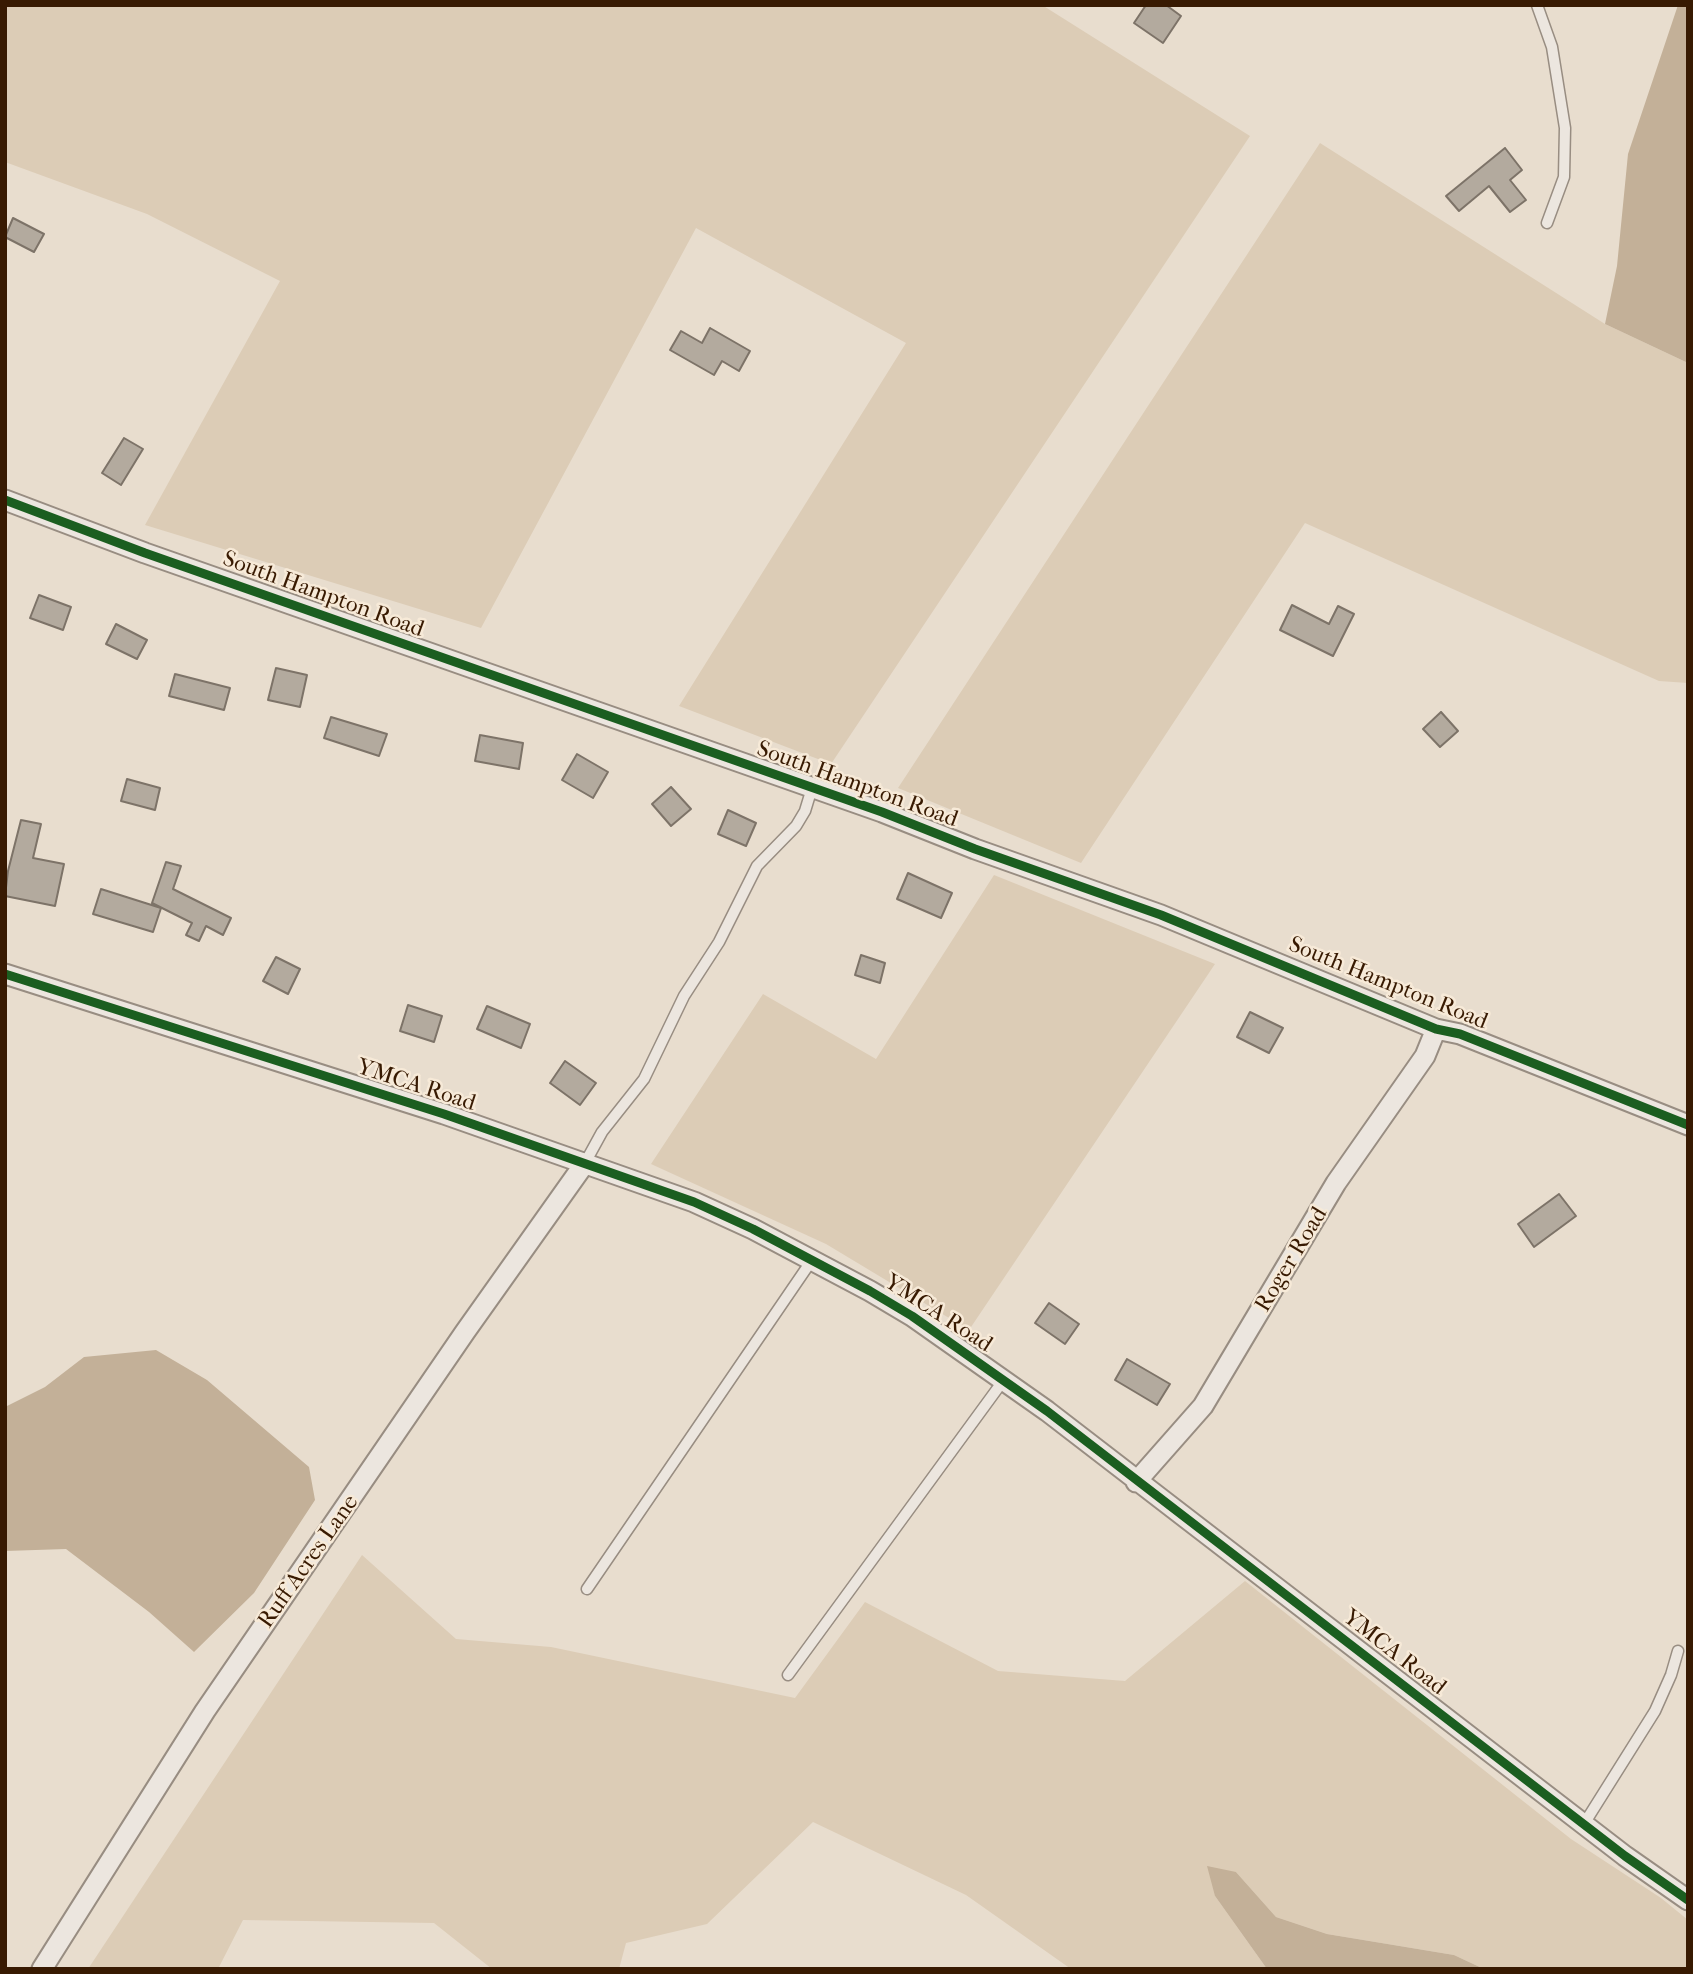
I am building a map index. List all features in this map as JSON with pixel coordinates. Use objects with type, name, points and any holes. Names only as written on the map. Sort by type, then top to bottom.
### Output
[{"type":"street","name":"South Hampton Road","points":[[5,500],[145,553],[812,788],[1161,915],[1436,1029],[1460,1034],[1688,1125]]},
{"type":"street","name":"YMCA Road","points":[[5,974],[443,1114],[585,1163],[694,1202],[812,1260],[912,1316],[1003,1381],[1584,1824],[1688,1900]]},
{"type":"street","name":"Roger Road","points":[[1136,1482],[1190,1423],[1210,1395],[1336,1183],[1424,1056],[1436,1029]]},
{"type":"street","name":"Ruff Acres Lane","points":[[42,1969],[205,1711],[465,1332],[585,1163]]},
{"type":"lane","points":[[1537,5],[1552,47],[1566,128],[1564,177],[1555,208],[1547,223]]},
{"type":"lane","points":[[585,1163],[602,1132],[644,1079],[684,996],[719,942],[757,866],[796,826],[805,811],[812,788]]},
{"type":"lane","points":[[587,1589],[812,1260]]},
{"type":"lane","points":[[788,1675],[1003,1381]]},
{"type":"lane","points":[[1584,1824],[1655,1711],[1678,1651]]},
{"type":"shaded area","points":[[5,5],[1042,5],[1250,136],[831,764],[679,706],[906,343],[696,228],[481,628],[145,525],[280,281],[147,214],[5,162]]},
{"type":"shaded area","points":[[1678,5],[1688,5],[1688,363],[1605,324],[1617,266],[1628,154]]},
{"type":"shaded area","points":[[1320,143],[1605,324],[1688,363],[1688,683],[1659,681],[1305,523],[1081,863],[898,788]]},
{"type":"shaded area","points":[[994,875],[1215,964],[969,1330],[826,1244],[651,1164],[763,994],[876,1059]]},
{"type":"shaded area","points":[[156,1350],[207,1380],[309,1467],[315,1500],[254,1593],[194,1652],[149,1612],[66,1549],[5,1551],[5,1407],[45,1387],[84,1357]]},
{"type":"shaded area","points":[[362,1555],[456,1639],[551,1647],[795,1698],[865,1602],[998,1671],[1125,1681],[1245,1581],[1571,1839],[1661,1898],[1688,1920],[1688,1969],[1484,1969],[1454,1955],[1327,1934],[1276,1917],[1236,1872],[1215,1896],[1267,1969],[1071,1969],[966,1895],[813,1822],[707,1924],[626,1943],[619,1969],[492,1969],[434,1923],[243,1920],[218,1969],[88,1969]]},
{"type":"shaded area","points":[[1207,1866],[1236,1872],[1276,1917],[1327,1934],[1454,1955],[1484,1969],[1267,1969],[1215,1896]]},
{"type":"building","points":[[1146,5],[1166,5],[1181,16],[1163,43],[1134,23]]},
{"type":"building","points":[[1505,148],[1522,170],[1510,180],[1526,200],[1510,212],[1489,186],[1459,211],[1446,196]]},
{"type":"building","points":[[13,218],[44,234],[34,252],[5,237]]},
{"type":"building","points":[[710,328],[750,351],[739,371],[722,361],[714,375],[670,350],[681,331],[702,343]]},
{"type":"building","points":[[124,438],[143,449],[121,485],[102,473]]},
{"type":"building","points":[[39,595],[71,607],[63,630],[30,618]]},
{"type":"building","points":[[1292,605],[1329,624],[1338,606],[1354,614],[1333,656],[1280,630]]},
{"type":"building","points":[[116,624],[147,640],[137,659],[106,644]]},
{"type":"building","points":[[276,668],[307,675],[300,707],[268,700]]},
{"type":"building","points":[[175,674],[230,688],[224,710],[169,696]]},
{"type":"building","points":[[1441,712],[1458,731],[1440,747],[1423,729]]},
{"type":"building","points":[[331,717],[387,734],[379,756],[324,738]]},
{"type":"building","points":[[480,735],[523,743],[519,769],[475,761]]},
{"type":"building","points":[[577,754],[608,772],[593,798],[562,780]]},
{"type":"building","points":[[127,779],[160,788],[155,810],[121,801]]},
{"type":"building","points":[[671,787],[691,809],[671,826],[652,804]]},
{"type":"building","points":[[728,810],[756,823],[746,846],[718,834]]},
{"type":"building","points":[[21,820],[41,824],[33,858],[64,864],[55,906],[5,896],[8,871]]},
{"type":"building","points":[[166,862],[181,866],[173,889],[231,918],[223,935],[206,926],[199,941],[186,935],[192,923],[152,903]]},
{"type":"building","points":[[908,873],[952,893],[941,918],[897,899]]},
{"type":"building","points":[[101,889],[161,908],[153,932],[93,914]]},
{"type":"building","points":[[861,955],[885,963],[880,983],[855,975]]},
{"type":"building","points":[[276,957],[300,969],[288,994],[263,981]]},
{"type":"building","points":[[408,1005],[442,1016],[434,1042],[400,1031]]},
{"type":"building","points":[[487,1006],[530,1024],[521,1048],[477,1029]]},
{"type":"building","points":[[1250,1012],[1283,1028],[1269,1053],[1237,1037]]},
{"type":"building","points":[[565,1061],[596,1083],[580,1105],[550,1083]]},
{"type":"building","points":[[1559,1194],[1576,1216],[1534,1247],[1518,1224]]},
{"type":"building","points":[[1049,1303],[1079,1324],[1065,1344],[1035,1323]]},
{"type":"building","points":[[1127,1359],[1170,1384],[1157,1405],[1115,1380]]},
{"type":"cycle path","points":[[5,500],[145,553],[882,812],[975,849],[1161,915],[1436,1029],[1460,1034],[1688,1125]]},
{"type":"cycle path","points":[[5,974],[444,1114],[694,1202],[753,1229],[870,1291],[912,1316],[1047,1411],[1625,1856],[1688,1900]]}]
